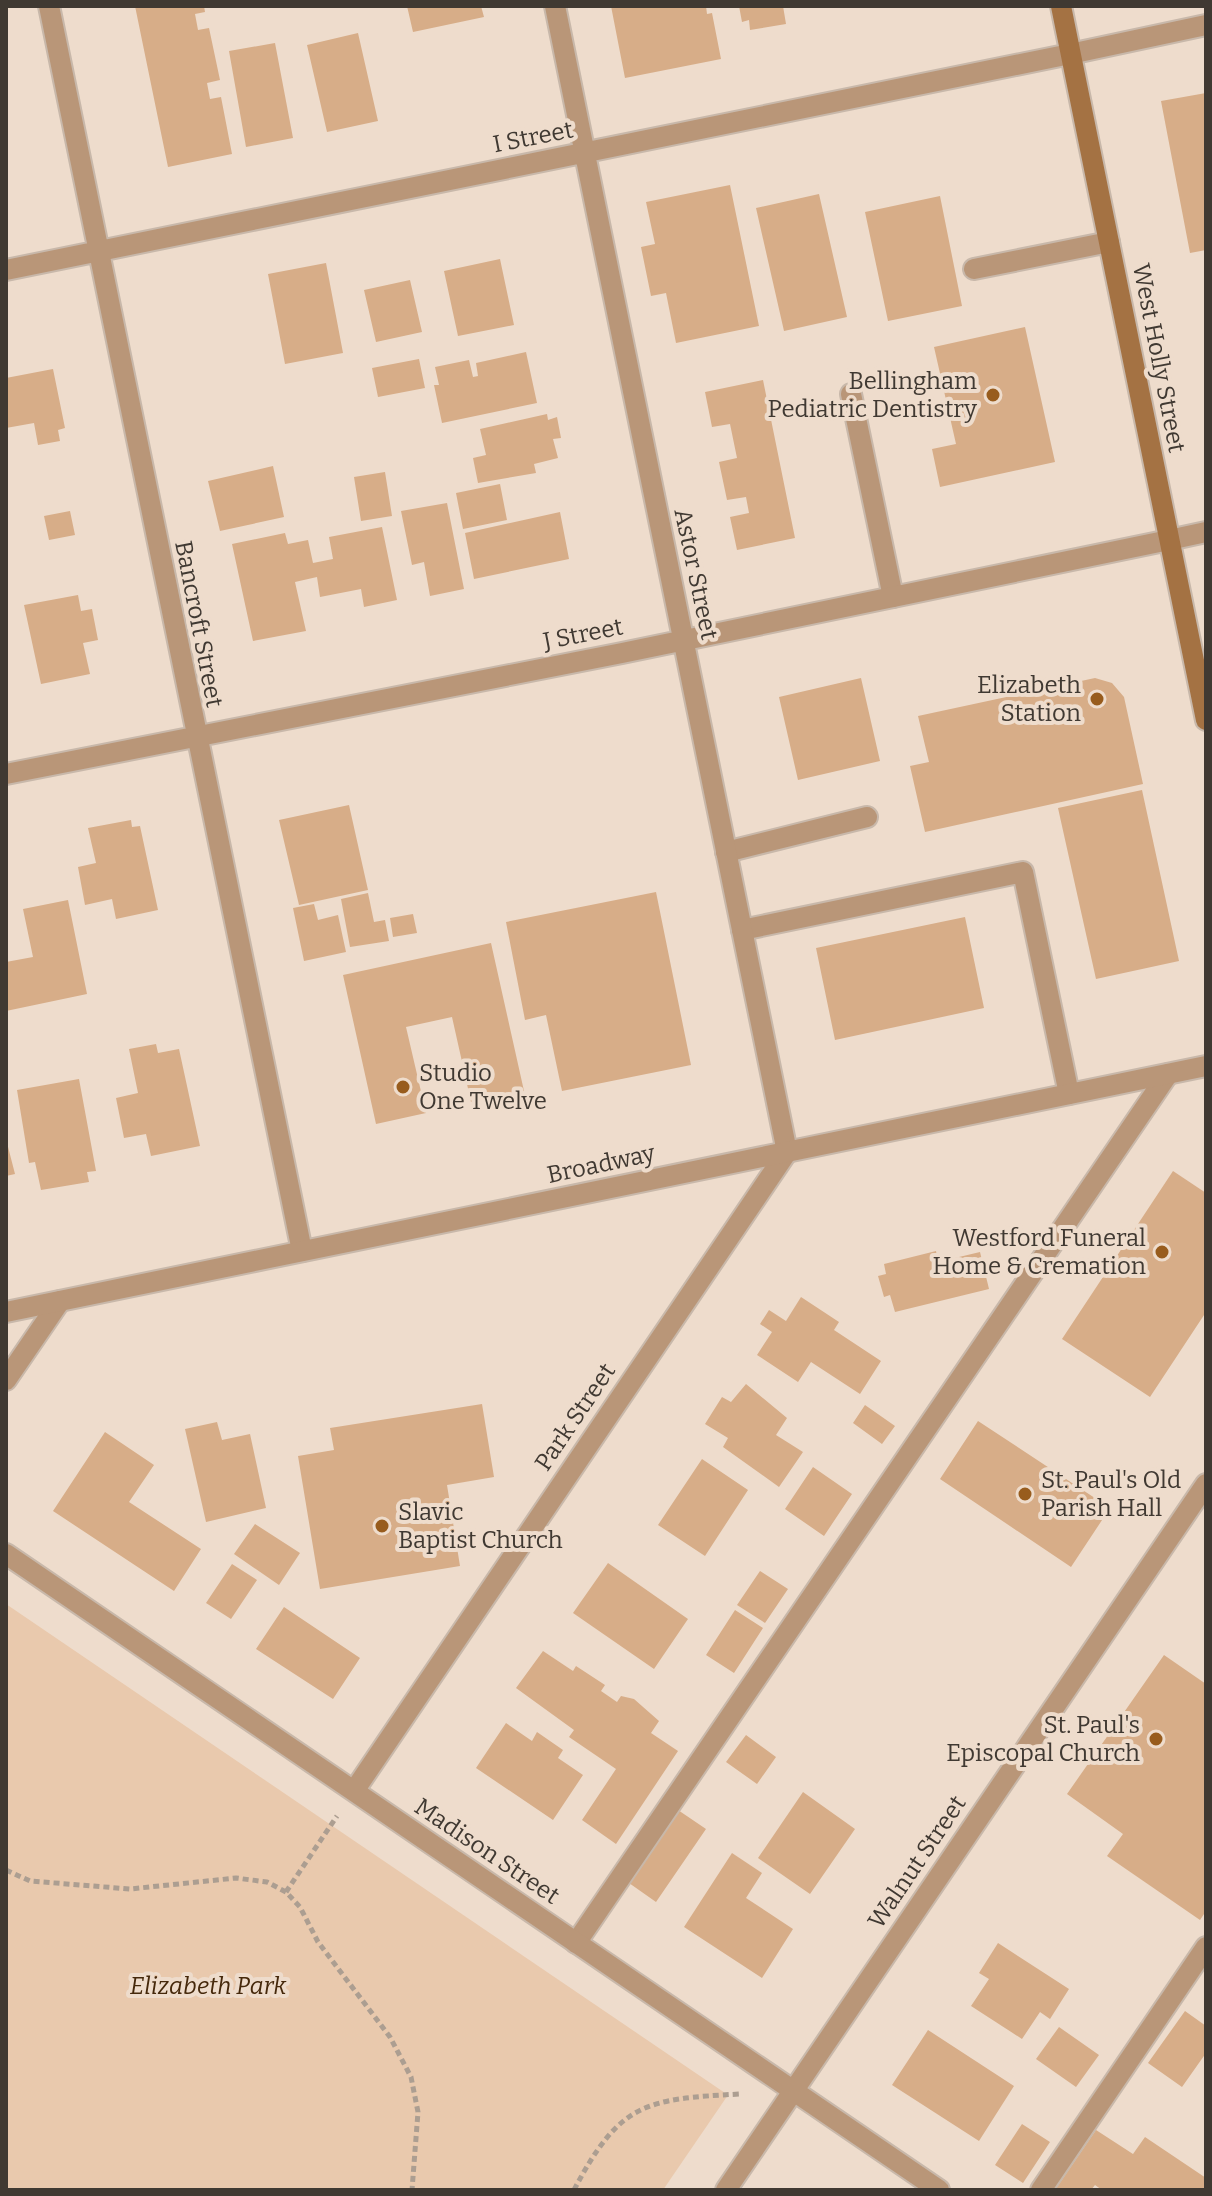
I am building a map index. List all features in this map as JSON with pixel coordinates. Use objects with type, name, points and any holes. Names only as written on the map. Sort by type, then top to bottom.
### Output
[{"type":"main road","name":"West Holly Street","points":[[1061,6],[1206,720]]},
{"type":"street","name":"Bancroft Street","points":[[49,6],[195,737],[302,1251]]},
{"type":"street","name":"Astor Street","points":[[555,6],[787,1152]]},
{"type":"street","name":"I Street","points":[[6,270],[1206,25]]},
{"type":"street","points":[[974,269],[1109,242]]},
{"type":"street","points":[[851,394],[893,597]]},
{"type":"street","name":"J Street","points":[[6,774],[683,641],[1206,532]]},
{"type":"street","points":[[726,852],[867,817]]},
{"type":"street","points":[[742,930],[1023,872],[1069,1094]]},
{"type":"street","name":"Broadway","points":[[6,1312],[1206,1066]]},
{"type":"street","points":[[576,1943],[1168,1074]]},
{"type":"street","name":"Park Street","points":[[354,1791],[787,1152]]},
{"type":"street","points":[[6,1380],[60,1301]]},
{"type":"street","name":"Walnut Street","points":[[726,2190],[1206,1484]]},
{"type":"street","name":"Madison Street","points":[[6,1554],[939,2190]]},
{"type":"street","points":[[1041,2190],[1206,1947]]},
{"type":"path","points":[[286,1892],[354,1791]]},
{"type":"path","points":[[6,1879],[8,1871],[30,1881],[130,1889],[236,1878],[267,1882],[286,1892],[300,1907],[331,1962],[390,2037],[411,2077],[418,2112],[412,2190]]},
{"type":"path","points":[[574,2190],[589,2161],[613,2130],[637,2109],[691,2096],[793,2091]]},
{"type":"green space","name":"Elizabeth Park","points":[[6,1604],[728,2095],[663,2190],[6,2190]]},
{"type":"building","points":[[135,6],[204,6],[205,12],[195,14],[198,30],[209,28],[220,80],[207,83],[210,99],[221,97],[232,154],[168,167]]},
{"type":"building","points":[[407,6],[481,6],[484,17],[413,32]]},
{"type":"building","points":[[611,6],[706,6],[707,14],[712,13],[721,59],[625,78]]},
{"type":"building","points":[[739,6],[783,6],[786,24],[750,30],[749,20],[742,22]]},
{"type":"building","points":[[358,33],[378,121],[327,132],[307,45]]},
{"type":"building","points":[[275,43],[293,138],[246,147],[229,51]]},
{"type":"building","points":[[1206,93],[1206,250],[1190,253],[1161,101]]},
{"type":"building","points":[[730,185],[759,326],[676,343],[666,293],[651,296],[641,247],[655,244],[646,202]]},
{"type":"building","points":[[819,194],[847,317],[784,331],[756,208]]},
{"type":"building","points":[[940,196],[962,306],[888,321],[865,212]]},
{"type":"building","points":[[500,259],[514,325],[458,336],[444,271]]},
{"type":"building","points":[[326,263],[343,353],[285,364],[268,274]]},
{"type":"building","points":[[410,280],[422,332],[376,342],[364,290]]},
{"type":"building","name":"Bellingham Pediatric Dentistry","points":[[1025,327],[1055,462],[940,487],[932,449],[956,444],[934,347]]},
{"type":"building","points":[[526,352],[537,403],[442,423],[434,385],[439,385],[435,367],[469,360],[473,377],[478,376],[476,363]]},
{"type":"building","points":[[419,359],[425,388],[378,397],[372,368]]},
{"type":"building","points":[[53,369],[65,428],[58,430],[60,441],[38,445],[34,423],[6,428],[6,378]]},
{"type":"building","points":[[763,380],[795,538],[737,550],[730,517],[749,513],[746,497],[727,500],[719,462],[737,458],[730,424],[712,427],[705,392]]},
{"type":"building","points":[[547,414],[548,420],[557,417],[561,438],[553,439],[558,458],[534,464],[536,473],[478,483],[473,458],[486,455],[480,429]]},
{"type":"building","points":[[273,466],[284,517],[220,531],[208,481]]},
{"type":"building","points":[[385,472],[392,516],[361,521],[354,477]]},
{"type":"building","points":[[500,484],[507,520],[463,529],[456,493]]},
{"type":"building","points":[[447,503],[464,589],[430,596],[424,562],[412,565],[401,511]]},
{"type":"building","points":[[70,511],[75,535],[49,540],[44,516]]},
{"type":"building","points":[[560,512],[569,559],[474,579],[465,533]]},
{"type":"building","points":[[382,527],[397,600],[364,607],[361,589],[320,597],[317,577],[295,582],[306,631],[253,641],[232,544],[285,533],[288,544],[308,540],[313,563],[333,559],[329,537]]},
{"type":"building","points":[[78,595],[81,611],[92,609],[98,640],[83,643],[90,674],[41,684],[24,605]]},
{"type":"building","points":[[861,678],[880,761],[798,780],[779,697]]},
{"type":"building","points":[[1095,678],[1112,683],[1124,697],[1143,784],[925,832],[910,766],[929,762],[918,716]]},
{"type":"building","points":[[1142,790],[1179,961],[1096,979],[1058,808]]},
{"type":"building","points":[[349,805],[368,890],[299,905],[279,820]]},
{"type":"building","points":[[131,820],[132,827],[140,826],[158,910],[116,919],[112,899],[85,905],[78,867],[96,863],[88,828]]},
{"type":"building","points":[[656,892],[691,1065],[562,1091],[546,1015],[525,1020],[506,922]]},
{"type":"building","points":[[368,893],[374,922],[385,920],[389,941],[350,947],[341,899]]},
{"type":"building","points":[[68,900],[87,994],[6,1011],[6,962],[33,957],[23,909]]},
{"type":"building","points":[[314,904],[318,920],[338,915],[346,952],[304,961],[293,908]]},
{"type":"building","points":[[413,914],[417,933],[393,937],[390,918]]},
{"type":"building","points":[[965,917],[984,1008],[835,1040],[816,948]]},
{"type":"building","points":[[491,943],[524,1091],[471,1102],[452,1017],[406,1027],[426,1113],[376,1124],[343,975]]},
{"type":"building","points":[[156,1044],[158,1053],[179,1049],[200,1146],[151,1156],[146,1134],[124,1138],[116,1098],[138,1093],[129,1049]]},
{"type":"building","points":[[79,1079],[96,1171],[87,1172],[89,1182],[41,1190],[35,1162],[29,1163],[17,1090]]},
{"type":"building","points":[[6,1139],[15,1174],[6,1176]]},
{"type":"building","name":"Westford Funeral Home & Cremation","points":[[1173,1171],[1206,1193],[1206,1312],[1150,1397],[1062,1339]]},
{"type":"building","points":[[936,1251],[938,1262],[980,1252],[989,1289],[895,1312],[890,1295],[884,1297],[878,1276],[886,1274],[884,1264]]},
{"type":"building","points":[[801,1297],[839,1322],[834,1330],[881,1361],[860,1394],[811,1362],[798,1382],[757,1355],[772,1332],[760,1324],[769,1310],[786,1321]]},
{"type":"building","points":[[746,1384],[787,1418],[776,1435],[803,1452],[779,1487],[723,1447],[728,1438],[705,1424],[722,1397],[731,1402]]},
{"type":"building","name":"Slavic Baptist Church","points":[[482,1404],[494,1477],[447,1485],[460,1566],[320,1589],[298,1456],[334,1450],[330,1428]]},
{"type":"building","points":[[865,1405],[895,1426],[882,1444],[853,1423]]},
{"type":"building","name":"St. Paul's Old Parish Hall","points":[[978,1421],[1110,1508],[1071,1567],[940,1479]]},
{"type":"building","points":[[217,1422],[222,1440],[250,1434],[266,1508],[206,1522],[185,1429]]},
{"type":"building","points":[[105,1432],[154,1465],[129,1502],[201,1549],[174,1591],[53,1511]]},
{"type":"building","points":[[702,1459],[748,1490],[705,1556],[658,1525]]},
{"type":"building","points":[[813,1467],[852,1494],[824,1536],[785,1509]]},
{"type":"building","points":[[255,1524],[300,1553],[279,1585],[234,1554]]},
{"type":"building","points":[[608,1563],[688,1619],[654,1669],[573,1613]]},
{"type":"building","points":[[232,1564],[257,1580],[231,1619],[206,1603]]},
{"type":"building","points":[[760,1571],[788,1589],[765,1623],[737,1605]]},
{"type":"building","points":[[284,1607],[360,1658],[333,1699],[256,1649]]},
{"type":"building","points":[[735,1610],[763,1628],[734,1673],[706,1655]]},
{"type":"building","points":[[543,1651],[573,1671],[576,1666],[605,1685],[601,1691],[617,1702],[621,1696],[634,1699],[659,1721],[651,1733],[678,1751],[616,1844],[582,1820],[616,1769],[569,1737],[574,1730],[516,1688]]},
{"type":"building","name":"St. Paul's Episcopal Church","points":[[1164,1655],[1206,1684],[1206,1911],[1200,1920],[1107,1856],[1123,1834],[1067,1794]]},
{"type":"building","points":[[506,1723],[532,1741],[537,1732],[563,1750],[558,1758],[583,1775],[553,1820],[476,1768]]},
{"type":"building","points":[[746,1735],[776,1757],[757,1784],[726,1762]]},
{"type":"building","points":[[803,1792],[855,1829],[810,1894],[758,1858]]},
{"type":"building","points":[[678,1810],[706,1829],[656,1902],[629,1883]]},
{"type":"building","points":[[732,1853],[762,1873],[746,1898],[793,1929],[762,1978],[684,1927]]},
{"type":"building","points":[[998,1943],[1069,1989],[1050,2019],[1040,2012],[1022,2039],[971,2006],[989,1979],[979,1973]]},
{"type":"building","points":[[1185,2011],[1206,2026],[1206,2053],[1182,2087],[1148,2063]]},
{"type":"building","points":[[1059,2027],[1099,2055],[1076,2087],[1036,2059]]},
{"type":"building","points":[[928,2030],[1014,2086],[979,2141],[892,2085]]},
{"type":"building","points":[[1022,2124],[1050,2142],[1023,2183],[995,2165]]},
{"type":"building","points":[[1096,2130],[1133,2154],[1145,2137],[1206,2178],[1206,2190],[1102,2190],[1095,2185],[1091,2190],[1055,2190]]},
{"type":"place","name":"Bellingham Pediatric Dentistry","points":[[993,395]]},
{"type":"place","name":"Elizabeth Station","points":[[1097,699]]},
{"type":"place","name":"Studio One Twelve","points":[[403,1087]]},
{"type":"place","name":"Westford Funeral Home & Cremation","points":[[1162,1252]]},
{"type":"place","name":"St. Paul's Old Parish Hall","points":[[1025,1494]]},
{"type":"place","name":"Slavic Baptist Church","points":[[382,1526]]},
{"type":"place","name":"St. Paul's Episcopal Church","points":[[1156,1739]]}]
